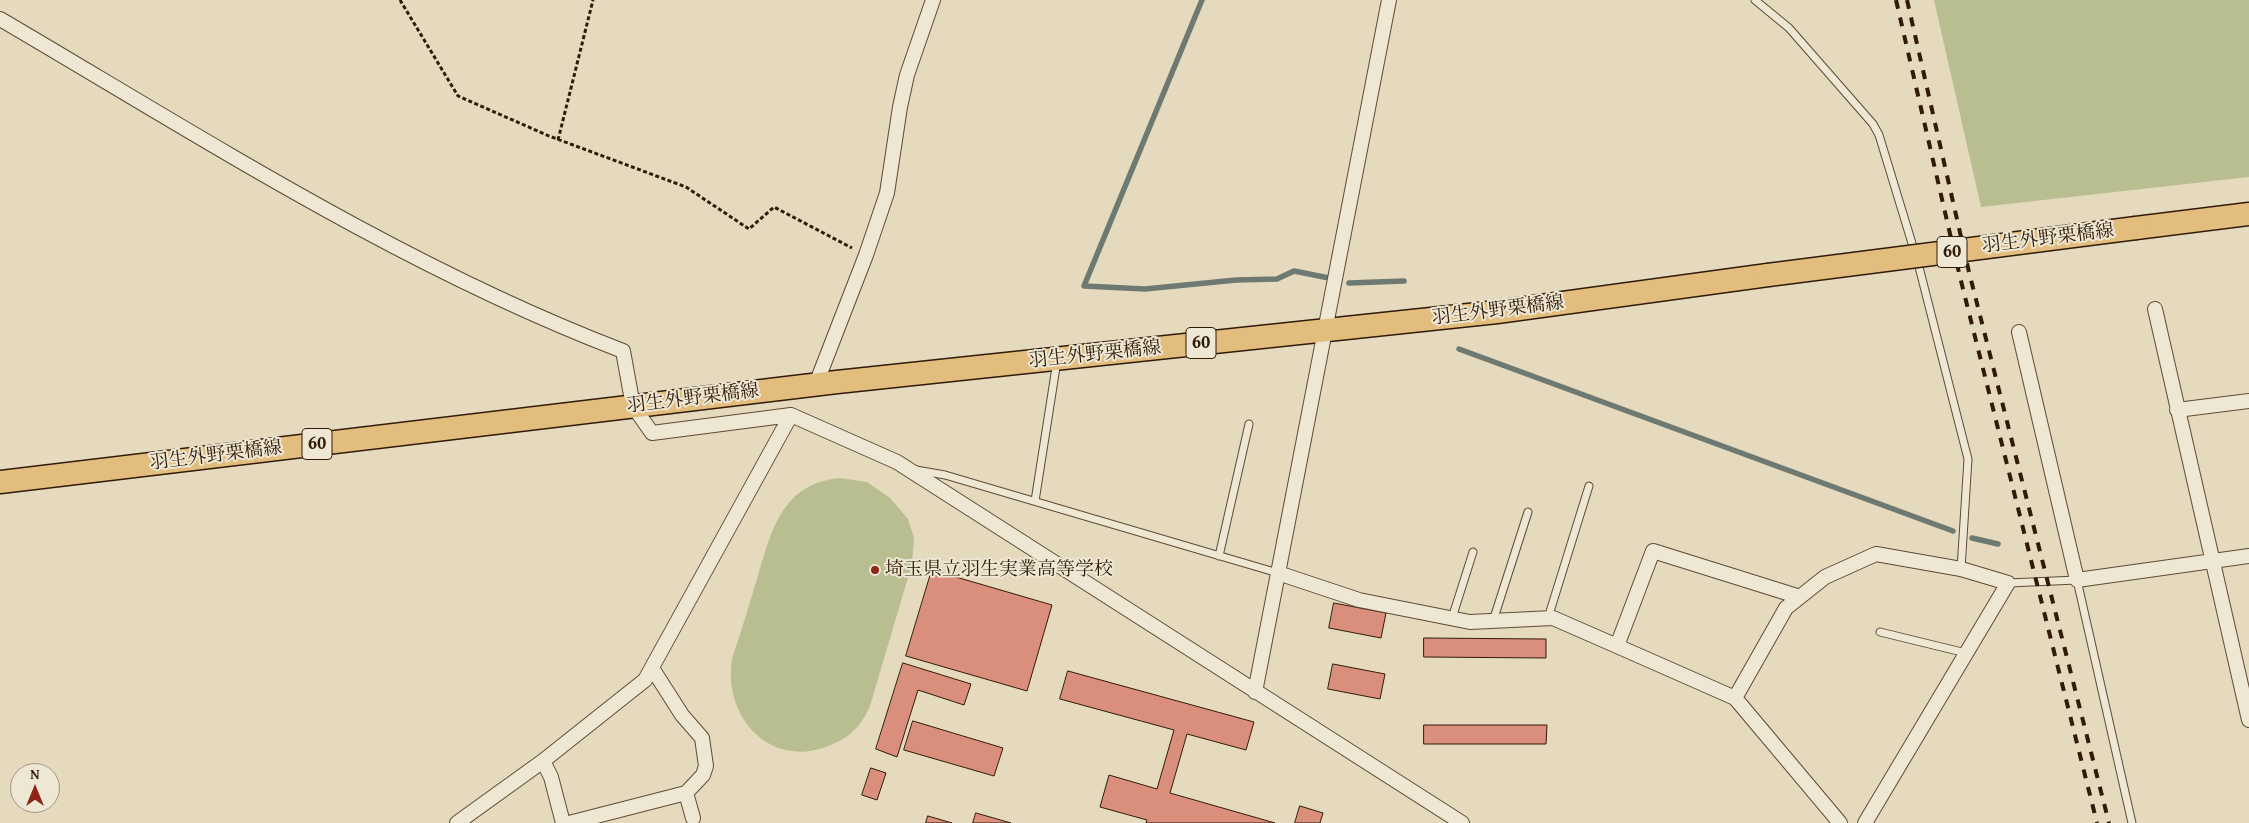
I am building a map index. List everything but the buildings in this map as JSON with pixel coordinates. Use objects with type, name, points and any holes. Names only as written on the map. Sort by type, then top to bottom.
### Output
[{"type":"main road","name":"羽生外野栗橋線","points":[[0,482],[816,384],[1497,312],[1768,275],[2249,214]]},
{"type":"street","points":[[816,384],[866,256],[887,193],[907,75],[933,0]]},
{"type":"street","points":[[1255,692],[1389,0]]},
{"type":"street","points":[[0,20],[363,231],[560,327],[623,351],[633,406],[652,433],[791,415],[906,468],[1462,823]]},
{"type":"street","points":[[2155,309],[2212,561],[2246,697],[2249,720]]},
{"type":"street","points":[[2019,332],[2077,580],[2249,556]]},
{"type":"street","points":[[2177,410],[2249,401]]},
{"type":"street","points":[[462,821],[645,680],[791,415]]},
{"type":"street","points":[[1617,646],[1653,551],[1800,597]]},
{"type":"street","points":[[1735,698],[1786,608],[1825,577],[1876,554],[1961,569],[2008,582],[1864,823]]},
{"type":"street","points":[[1278,573],[1359,600],[1470,622],[1553,618],[1735,698],[1840,823]]},
{"type":"street","points":[[569,823],[686,793],[703,775],[706,766],[702,738],[682,715],[652,668]]},
{"type":"street","points":[[542,761],[551,777],[563,823]]},
{"type":"street","points":[[686,793],[692,818]]},
{"type":"lane","points":[[1756,0],[1789,28],[1873,124],[1880,135],[1918,264],[1968,459],[1961,569]]},
{"type":"lane","points":[[1035,501],[1057,359]]},
{"type":"lane","points":[[1219,556],[1249,424]]},
{"type":"lane","points":[[906,468],[945,475],[1278,573]]},
{"type":"lane","points":[[1548,618],[1589,486]]},
{"type":"lane","points":[[1493,621],[1528,512]]},
{"type":"lane","points":[[1452,618],[1472,552]]},
{"type":"lane","points":[[2008,582],[2077,580],[2132,823]]},
{"type":"lane","points":[[1880,632],[1966,653]]},
{"type":"path","points":[[400,0],[458,96],[558,140],[686,187],[749,228],[774,207],[866,256]]},
{"type":"path","points":[[558,140],[593,0]]},
{"type":"green space","points":[[1934,0],[2249,0],[2249,177],[1981,207]]},
{"type":"green space","points":[[840,478],[867,482],[890,498],[908,519],[914,538],[912,564],[870,706],[862,721],[852,733],[823,748],[802,752],[783,749],[767,742],[753,731],[742,716],[734,699],[731,679],[732,659],[768,543],[782,512],[804,489],[820,482]]},
{"type":"waterway","points":[[1202,0],[1084,286],[1145,289],[1236,280],[1277,279],[1294,271],[1329,278]]},
{"type":"waterway","points":[[1349,283],[1404,281]]},
{"type":"waterway","points":[[1459,349],[1953,531]]},
{"type":"waterway","points":[[1972,538],[1998,544]]},
{"type":"railway","points":[[1896,0],[1960,277],[2097,823]]},
{"type":"railway","points":[[1907,0],[1969,272],[2109,823]]},
{"type":"place","name":"埼玉県立羽生実業高等学校","points":[[875,570]]}]
